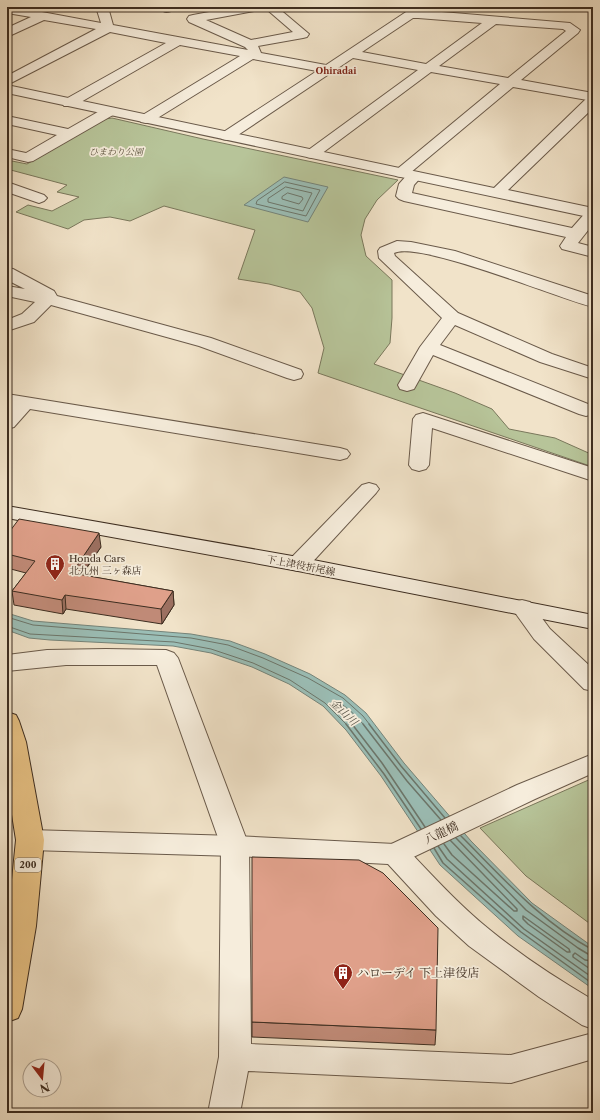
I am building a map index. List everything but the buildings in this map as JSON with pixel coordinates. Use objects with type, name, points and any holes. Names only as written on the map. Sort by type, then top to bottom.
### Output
[{"type":"highway","name":"200","points":[[7,1009],[22,926],[30,840],[9,735]]},
{"type":"street","points":[[102,7],[108,28]]},
{"type":"street","points":[[213,7],[236,10]]},
{"type":"street","points":[[253,52],[193,19],[254,7]]},
{"type":"street","points":[[146,119],[253,52],[303,34],[270,7]]},
{"type":"street","points":[[7,9],[178,41],[253,52],[327,69]]},
{"type":"street","points":[[227,136],[410,15],[418,14],[566,26],[574,30],[510,83],[408,174],[404,196],[576,234]]},
{"type":"street","points":[[7,32],[42,16]]},
{"type":"street","points":[[312,154],[492,21]]},
{"type":"street","points":[[7,81],[108,28]]},
{"type":"street","points":[[69,103],[178,41]]},
{"type":"street","points":[[352,54],[593,99]]},
{"type":"street","points":[[7,89],[108,112],[593,213],[568,246],[593,252]]},
{"type":"street","points":[[497,193],[593,99]]},
{"type":"street","points":[[7,153],[28,158],[108,112]]},
{"type":"street","points":[[7,120],[69,134]]},
{"type":"street","points":[[7,187],[39,198]]},
{"type":"street","points":[[593,302],[449,254],[398,246],[386,251],[387,258],[452,317],[593,377]]},
{"type":"street","points":[[7,273],[48,295],[48,299]]},
{"type":"street","points":[[7,291],[48,299],[205,342],[294,374]]},
{"type":"street","points":[[7,326],[28,318],[48,299]]},
{"type":"street","points":[[408,386],[429,347],[452,317]]},
{"type":"street","points":[[429,347],[586,410]]},
{"type":"street","points":[[510,380],[546,358]]},
{"type":"street","points":[[7,423],[16,401],[340,454]]},
{"type":"street","points":[[419,465],[424,418],[593,475]]},
{"type":"street","points":[[298,564],[369,489]]},
{"type":"street","name":"下上津役折尾線","points":[[7,512],[298,564],[593,622]]},
{"type":"street","points":[[522,607],[542,634],[593,683]]},
{"type":"street","points":[[7,663],[36,658],[96,655],[166,658],[235,846],[235,1057],[224,1113]]},
{"type":"street","name":"八龍橋","points":[[406,849],[526,792],[593,763]]},
{"type":"street","points":[[30,840],[406,849],[430,892],[479,938],[541,983],[593,1016]]},
{"type":"street","points":[[235,1057],[511,1069],[542,1062],[593,1046]]},
{"type":"green space","name":"ひまわり公園","points":[[112,118],[203,139],[398,180],[377,200],[365,219],[361,235],[366,256],[392,280],[392,318],[390,343],[374,364],[455,393],[492,409],[509,429],[555,438],[593,455],[593,467],[318,373],[324,348],[312,308],[300,292],[269,284],[238,279],[255,230],[164,206],[130,221],[110,217],[84,220],[68,229],[16,212],[28,205],[52,211],[79,197],[57,192],[67,185],[7,169],[7,160],[27,164],[105,119]]},
{"type":"green space","points":[[593,778],[593,926],[526,876],[480,828]]},
{"type":"water","points":[[284,177],[328,187],[308,222],[244,205]]},
{"type":"water","name":"金山川","points":[[7,613],[33,621],[191,634],[230,641],[265,654],[310,674],[345,695],[366,713],[404,763],[471,841],[532,903],[593,947],[593,989],[518,936],[440,865],[381,776],[346,730],[323,706],[289,684],[252,667],[211,653],[173,646],[29,638],[7,630]]},
{"type":"place","name":"Honda Cars 北九州 三ヶ森店","points":[[55,581]]},
{"type":"place","name":"ハローデイ 下上津役店","points":[[343,990]]},
{"type":"district","name":"Ohiradai","points":[[336,71]]}]
